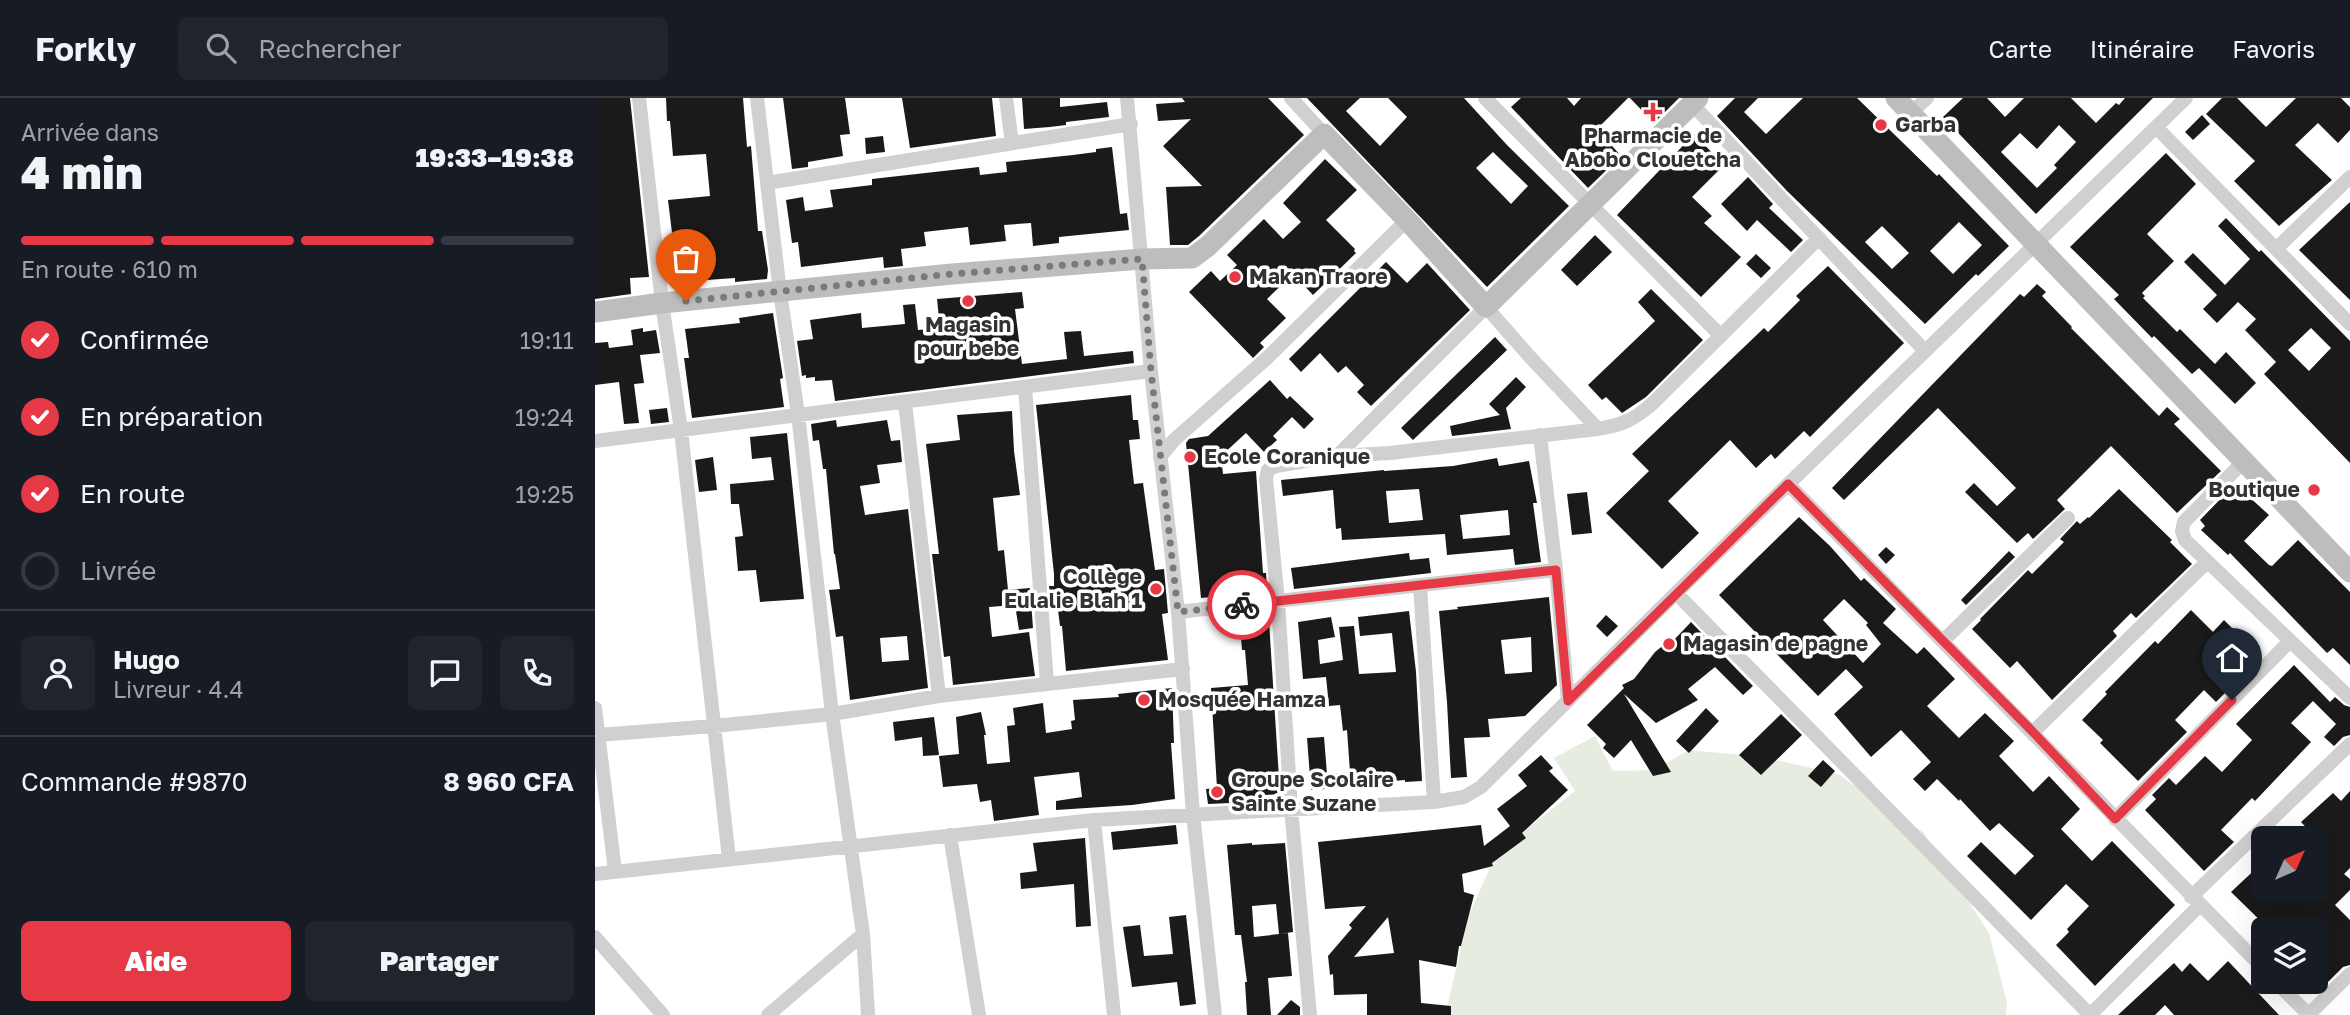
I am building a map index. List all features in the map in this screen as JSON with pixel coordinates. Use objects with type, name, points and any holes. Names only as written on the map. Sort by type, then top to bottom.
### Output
[{"type":"street","points":[[639,98],[662,303],[681,430],[729,859]]},
{"type":"street","points":[[757,98],[780,292],[798,414],[832,714],[863,934],[868,1015]]},
{"type":"street","points":[[1006,98],[1011,143]]},
{"type":"street","points":[[1127,98],[1151,371],[1178,612],[1193,814],[1215,1014],[1199,1015]]},
{"type":"street","points":[[1291,98],[1408,220],[1598,429]]},
{"type":"street","points":[[1896,98],[2350,572]]},
{"type":"street","points":[[1910,114],[1927,98]]},
{"type":"street","points":[[595,874],[1094,820],[1434,802],[1464,797],[1481,787],[1676,593],[2186,98]]},
{"type":"street","points":[[1490,100],[1721,336]]},
{"type":"street","points":[[1337,456],[1695,101],[1926,351]]},
{"type":"street","points":[[767,183],[1131,124]]},
{"type":"street","points":[[2156,127],[2350,324]]},
{"type":"street","points":[[595,312],[952,274],[1142,259],[1192,258],[1208,246],[1324,134]]},
{"type":"street","points":[[2277,248],[2350,177]]},
{"type":"street","points":[[1160,457],[1174,440],[1266,359],[1408,220]]},
{"type":"street","points":[[1310,1015],[1291,808],[1278,601],[1266,479],[1268,470],[1276,466],[1337,456],[1390,453],[1598,429],[1633,419],[1819,238]]},
{"type":"street","points":[[595,441],[1151,371]]},
{"type":"street","points":[[1025,387],[1047,683]]},
{"type":"street","points":[[905,403],[939,696]]},
{"type":"street","points":[[1540,435],[1568,701]]},
{"type":"street","points":[[2243,462],[2184,522],[2182,531],[2185,540],[2350,698]]},
{"type":"street","points":[[1788,484],[2251,956]]},
{"type":"street","points":[[1943,640],[2068,518]]},
{"type":"street","points":[[2033,732],[2207,562]]},
{"type":"street","points":[[1178,612],[1556,570]]},
{"type":"street","points":[[1420,585],[1434,802]]},
{"type":"street","points":[[1676,593],[2090,1015],[2196,901],[2350,744]]},
{"type":"street","points":[[2115,819],[2290,640]]},
{"type":"street","points":[[598,735],[832,714],[939,696],[1183,669]]},
{"type":"street","points":[[595,708],[615,870]]},
{"type":"street","points":[[1094,820],[1114,1015]]},
{"type":"street","points":[[950,835],[979,1015]]},
{"type":"street","points":[[768,1015],[863,934]]},
{"type":"street","points":[[595,937],[663,1015]]},
{"type":"street","points":[[2288,994],[2309,1015],[2350,974]]},
{"type":"shaded area","points":[[1595,736],[1613,771],[1654,770],[1689,750],[1762,757],[1838,774],[1924,833],[1989,933],[2007,1003],[2006,1015],[1445,1015],[1469,915],[1497,852],[1575,791],[1554,758]]},
{"type":"building","points":[[595,98],[630,98],[649,277],[630,278],[631,294],[595,299]]},
{"type":"building","points":[[666,98],[743,98],[747,147],[751,146],[758,231],[762,231],[767,279],[678,282],[668,200],[710,196],[706,154],[673,156]]},
{"type":"building","points":[[783,98],[845,98],[850,134],[840,135],[843,156],[808,162],[808,167],[792,169]]},
{"type":"building","points":[[902,98],[992,98],[996,136],[910,148]]},
{"type":"building","points":[[1022,98],[1060,98],[1060,107],[1107,102],[1109,117],[1024,129]]},
{"type":"building","points":[[1182,98],[1268,98],[1304,135],[1199,236],[1188,245],[1170,245],[1166,187],[1202,186],[1163,146],[1191,119],[1158,121],[1156,104],[1185,102]]},
{"type":"building","points":[[1307,98],[1360,98],[1346,111],[1380,146],[1407,117],[1388,98],[1464,98],[1569,206],[1487,287]],"holes":[[[1493,152],[1528,186],[1511,204],[1476,168]]]},
{"type":"building","points":[[1521,98],[1567,98],[1574,106],[1581,98],[1628,98],[1597,129],[1621,156],[1588,188],[1511,107]]},
{"type":"building","points":[[1630,98],[1679,98],[1654,123]]},
{"type":"building","points":[[1735,98],[1758,98],[1744,112],[1766,134],[1803,98],[1857,98],[1937,176],[1939,174],[2009,246],[1925,324],[1787,191],[1717,116]],"holes":[[[1959,222],[1982,245],[1953,274],[1930,251]],[[1882,226],[1909,253],[1892,269],[1865,242]]]},
{"type":"building","points":[[1963,98],[1987,98],[2005,117],[2024,98],[2071,98],[2096,123],[2125,98],[2153,98],[2036,214],[1943,117]],"holes":[[[2059,125],[2076,142],[2054,165],[2057,168],[2037,188],[2001,152],[2020,133],[2037,149]]]},
{"type":"building","points":[[2222,98],[2237,98],[2266,127],[2296,98],[2341,98],[2350,107],[2350,130],[2338,143],[2318,123],[2295,145],[2332,180],[2279,226],[2234,181],[2255,161],[2206,114]]},
{"type":"building","points":[[2202,115],[2210,124],[2193,140],[2185,132]]},
{"type":"building","points":[[1694,134],[1724,165],[1692,197],[1712,216],[1704,223],[1741,257],[1701,297],[1617,215]]},
{"type":"building","points":[[883,136],[885,152],[866,154],[865,138]]},
{"type":"building","points":[[1112,147],[1120,214],[1127,213],[1129,230],[1059,237],[1059,243],[1033,246],[1031,223],[1004,225],[1006,241],[970,245],[968,227],[924,232],[926,246],[901,249],[903,266],[884,268],[883,257],[801,267],[798,242],[792,243],[786,200],[803,197],[805,211],[833,207],[830,190],[872,185],[872,179],[979,167],[980,175],[1007,172],[1006,162],[1096,152],[1096,149]]},
{"type":"building","points":[[2166,153],[2196,184],[2147,234],[2174,261],[2142,293],[2145,296],[2143,298],[2177,332],[2180,329],[2215,364],[2226,352],[2256,383],[2235,404],[2199,368],[2192,374],[2154,336],[2152,338],[2114,299],[2119,295],[2070,247]]},
{"type":"building","points":[[1325,159],[1357,190],[1326,220],[1356,253],[1313,295],[1293,274],[1267,299],[1286,318],[1260,343],[1264,347],[1253,358],[1189,292],[1211,271],[1220,281],[1237,265],[1227,255],[1264,219],[1283,239],[1301,222],[1283,203]]},
{"type":"building","points":[[1748,177],[1773,204],[1769,208],[1803,240],[1791,252],[1757,220],[1747,231],[1721,204]]},
{"type":"building","points":[[2350,202],[2350,300],[2299,250]]},
{"type":"building","points":[[2226,218],[2350,341],[2350,463],[2264,374],[2276,362],[2245,330],[2256,319],[2238,302],[2217,323],[2203,309],[2217,295],[2184,262],[2193,253],[2225,285],[2250,259],[2218,226]],"holes":[[[2311,328],[2331,348],[2309,371],[2288,350]]]},
{"type":"building","points":[[1595,235],[1612,252],[1577,286],[1561,270]]},
{"type":"building","points":[[1756,254],[1771,268],[1761,278],[1746,264]]},
{"type":"building","points":[[1386,262],[1407,283],[1427,263],[1470,310],[1371,406],[1357,392],[1364,385],[1346,366],[1338,373],[1320,353],[1301,372],[1289,359]]},
{"type":"building","points":[[1828,266],[1904,343],[1810,437],[1804,431],[1775,459],[1771,454],[1756,468],[1730,440],[1668,501],[1699,533],[1662,569],[1606,513],[1649,471],[1632,454],[1764,328],[1768,332],[1800,300],[1796,296]]},
{"type":"building","points":[[2037,284],[2046,292],[2042,296],[2071,328],[2159,416],[2167,407],[2180,419],[2174,424],[2221,471],[2177,513],[2111,446],[2057,500],[2065,509],[2033,539],[2028,533],[2017,543],[1965,492],[1974,483],[1997,506],[2016,488],[1938,408],[1844,500],[1832,488],[2020,294],[2024,297]]},
{"type":"building","points":[[1651,289],[1703,340],[1646,397],[1622,413],[1606,397],[1602,400],[1588,385],[1655,321],[1638,302]]},
{"type":"building","points":[[1022,292],[1024,308],[1015,309],[1022,364],[1067,359],[1064,332],[1081,331],[1084,356],[1133,351],[1134,363],[835,401],[832,380],[815,381],[815,377],[802,376],[797,341],[813,339],[810,320],[861,313],[862,328],[905,324],[903,305],[915,304],[918,330],[940,328],[937,299]]},
{"type":"building","points":[[773,313],[783,378],[780,379],[784,407],[692,418],[684,358],[689,358],[685,329],[740,323],[739,318]]},
{"type":"building","points":[[643,328],[643,332],[656,330],[660,353],[640,355],[644,383],[634,384],[639,423],[624,424],[619,382],[595,385],[595,343],[608,342],[609,348],[633,345],[631,330]]},
{"type":"building","points":[[1495,337],[1507,350],[1413,440],[1401,428]]},
{"type":"building","points":[[1516,377],[1526,387],[1506,408],[1511,429],[1452,436],[1450,426],[1500,415],[1489,404]]},
{"type":"building","points":[[1270,380],[1287,399],[1290,396],[1314,419],[1304,429],[1292,417],[1273,436],[1277,440],[1264,452],[1246,433],[1221,456],[1223,474],[1256,471],[1263,573],[1266,573],[1267,592],[1201,598],[1186,443],[1189,439],[1208,436]]},
{"type":"building","points":[[1131,395],[1133,420],[1138,420],[1140,439],[1129,440],[1134,484],[1143,483],[1155,570],[1164,569],[1168,613],[1162,614],[1168,660],[1066,671],[1062,626],[1057,602],[1051,602],[1049,586],[1054,586],[1054,574],[1036,405]]},
{"type":"building","points":[[667,408],[669,422],[651,424],[649,410]]},
{"type":"building","points":[[1012,411],[1020,495],[993,498],[998,551],[1004,550],[1008,590],[1030,588],[1033,628],[1019,630],[1015,605],[989,607],[992,637],[1029,632],[1035,676],[953,685],[950,656],[944,657],[932,554],[939,554],[926,444],[960,440],[957,415]]},
{"type":"building","points":[[836,420],[837,427],[887,420],[891,441],[900,440],[902,462],[877,465],[880,483],[860,486],[865,515],[908,509],[928,688],[850,700],[843,636],[836,637],[829,590],[840,589],[826,469],[823,469],[819,440],[813,441],[811,424]],"holes":[[[907,636],[909,660],[882,662],[880,638]]]},
{"type":"building","points":[[787,433],[804,599],[760,602],[756,570],[738,571],[735,537],[743,536],[739,504],[731,504],[730,484],[774,480],[771,457],[752,459],[750,437]]},
{"type":"building","points":[[713,457],[717,490],[699,492],[695,460]]},
{"type":"building","points":[[1497,458],[1499,466],[1529,461],[1537,503],[1533,503],[1541,562],[1515,565],[1513,549],[1447,555],[1445,534],[1342,540],[1341,528],[1336,529],[1333,490],[1283,496],[1281,480],[1453,466]],"holes":[[[1419,489],[1423,520],[1389,523],[1386,491]],[[1508,510],[1510,535],[1463,539],[1460,515]]]},
{"type":"building","points":[[2235,484],[2269,515],[2244,541],[2269,565],[2272,566],[2298,540],[2350,592],[2350,665],[2333,648],[2327,653],[2230,553],[2228,555],[2201,530],[2205,526],[2200,520]]},
{"type":"building","points":[[2119,489],[2172,540],[2170,542],[2192,564],[2136,618],[2131,613],[2113,631],[2117,636],[2052,700],[2017,661],[2010,668],[1972,629],[2028,570],[2032,574],[2064,542],[2060,539],[2077,521],[2080,524],[2089,518]]},
{"type":"building","points":[[1587,492],[1592,533],[1572,535],[1567,494]]},
{"type":"building","points":[[1799,517],[1861,581],[1864,578],[1896,609],[1883,623],[1917,654],[1924,647],[1955,679],[1927,706],[1959,738],[1985,713],[2014,741],[1999,756],[2033,792],[2049,776],[2080,809],[2061,829],[2092,861],[2112,841],[2175,905],[2095,986],[2056,945],[2089,906],[2066,884],[2031,920],[1967,856],[1981,842],[2015,875],[2034,856],[1999,823],[1990,831],[1937,779],[1925,791],[1913,779],[1931,762],[1901,730],[1871,757],[1834,714],[1863,687],[1846,669],[1818,696],[1719,595]],"holes":[[[1844,599],[1868,623],[1866,625],[1881,644],[1863,663],[1823,620]]]},
{"type":"building","points":[[1886,547],[1895,555],[1886,564],[1878,555]]},
{"type":"building","points":[[2009,551],[2015,557],[1966,605],[1961,600]]},
{"type":"building","points":[[1409,553],[1410,560],[1429,558],[1431,573],[1294,589],[1291,568]]},
{"type":"building","points":[[1549,597],[1557,685],[1525,716],[1488,719],[1490,737],[1464,738],[1467,777],[1451,778],[1439,611],[1458,609],[1457,607]],"holes":[[[1531,637],[1532,672],[1505,674],[1501,640]]]},
{"type":"building","points":[[2191,610],[2213,632],[2224,620],[2261,657],[2216,702],[2204,690],[2175,720],[2187,732],[2138,781],[2100,743],[2103,740],[2082,720],[2107,694],[2105,692],[2155,641],[2158,644]]},
{"type":"building","points":[[1409,611],[1416,672],[1422,781],[1368,783],[1368,786],[1311,790],[1307,738],[1324,737],[1327,774],[1350,772],[1347,730],[1343,731],[1340,705],[1329,706],[1326,677],[1303,679],[1298,622],[1331,617],[1335,637],[1318,640],[1320,664],[1343,660],[1339,627],[1354,626],[1359,674],[1396,672],[1392,633],[1360,636],[1358,617]]},
{"type":"building","points":[[1606,615],[1618,626],[1607,637],[1596,626]]},
{"type":"building","points":[[1269,621],[1280,794],[1253,796],[1253,802],[1208,804],[1206,789],[1217,788],[1211,688],[1248,685],[1240,624]]},
{"type":"building","points":[[1691,622],[1753,686],[1743,695],[1715,667],[1688,689],[1698,700],[1656,723],[1624,694],[1671,772],[1653,776],[1631,740],[1614,758],[1603,748],[1606,744],[1587,725],[1624,688],[1622,685],[1634,679],[1655,652],[1670,640],[1672,642]]},
{"type":"building","points":[[2294,665],[2330,702],[2335,697],[2350,707],[2350,735],[2343,737],[2334,746],[2324,737],[2336,724],[2313,701],[2291,723],[2311,742],[2255,801],[2252,798],[2221,830],[2234,842],[2204,871],[2145,810],[2156,799],[2152,795],[2169,778],[2176,785],[2205,756],[2222,772],[2252,740],[2236,724]]},
{"type":"building","points":[[1172,688],[1174,743],[1171,743],[1175,799],[1056,810],[1056,801],[1082,797],[1079,772],[1034,777],[1039,815],[994,821],[991,800],[980,802],[977,784],[943,787],[939,756],[959,754],[956,717],[981,712],[986,735],[987,764],[1010,762],[1007,726],[1015,725],[1013,708],[1043,703],[1046,733],[1072,729],[1071,721],[1075,720],[1073,700],[1119,697],[1118,694]]},
{"type":"building","points":[[1706,708],[1719,721],[1689,753],[1676,741]]},
{"type":"building","points":[[1781,714],[1802,735],[1761,775],[1739,755]]},
{"type":"building","points":[[934,717],[939,755],[923,756],[922,737],[895,741],[893,722]]},
{"type":"building","points":[[1541,755],[1553,768],[1549,771],[1568,790],[1522,833],[1526,838],[1492,863],[1493,866],[1462,874],[1464,892],[1474,895],[1459,946],[1456,967],[1419,960],[1421,1003],[1451,1006],[1451,1015],[1367,1015],[1367,994],[1334,995],[1333,974],[1330,975],[1328,956],[1352,928],[1349,925],[1366,906],[1325,909],[1318,842],[1481,825],[1484,846],[1510,826],[1497,809],[1527,786],[1518,775]],"holes":[[[1388,917],[1394,953],[1354,957]]]},
{"type":"building","points":[[1823,760],[1835,771],[1821,787],[1808,776]]},
{"type":"building","points":[[2350,791],[2350,868],[2344,874],[2350,879],[2350,890],[2335,905],[2350,920],[2350,965],[2343,967],[2328,982],[2328,917],[2257,917],[2231,892],[2251,873],[2251,903],[2328,903],[2328,826],[2305,826],[2301,822],[2333,793],[2341,801]]},
{"type":"building","points":[[1176,825],[1178,844],[1113,850],[1111,832]]},
{"type":"building","points":[[1085,838],[1091,926],[1076,927],[1074,884],[1021,889],[1020,873],[1037,871],[1033,843]]},
{"type":"building","points":[[1285,843],[1293,932],[1279,934],[1276,904],[1252,906],[1254,937],[1288,933],[1292,976],[1268,978],[1271,1015],[1247,1015],[1247,982],[1241,935],[1235,935],[1227,845]]},
{"type":"building","points":[[1186,915],[1196,1004],[1180,1006],[1177,982],[1132,987],[1123,927],[1140,925],[1144,956],[1173,954],[1169,917]]},
{"type":"building","points":[[2228,961],[2251,985],[2251,994],[2259,994],[2279,1015],[2174,1015],[2165,1005],[2155,1015],[2118,1015],[2174,963],[2182,972],[2190,963],[2208,981]]},
{"type":"building","points":[[1291,1000],[1300,1007],[1300,1015],[1277,1015]]},
{"type":"way so far","points":[[686,301],[952,274],[1142,259],[1151,371],[1178,612],[1242,605]]},
{"type":"place","name":"Pharmacie de Abobo Clouetcha","points":[[1653,112]]},
{"type":"place","name":"Garba","points":[[1881,125]]},
{"type":"place","name":"Makan Traore","points":[[1235,277]]},
{"type":"place","name":"Magasin pour bebe","points":[[968,301]]},
{"type":"place","name":"Ecole Coranique","points":[[1190,457]]},
{"type":"place","name":"Boutique","points":[[2314,490]]},
{"type":"place","name":"Collège Eulalie Blah 1","points":[[1156,589]]},
{"type":"place","name":"Magasin de pagne","points":[[1669,644]]},
{"type":"place","name":"Mosquée Hamza","points":[[1144,700]]},
{"type":"place","name":"Groupe Scolaire Sainte Suzane","points":[[1217,792]]},
{"type":"route","points":[[1242,605],[1556,570],[1568,701],[1788,484],[2115,819],[2232,700]]}]
